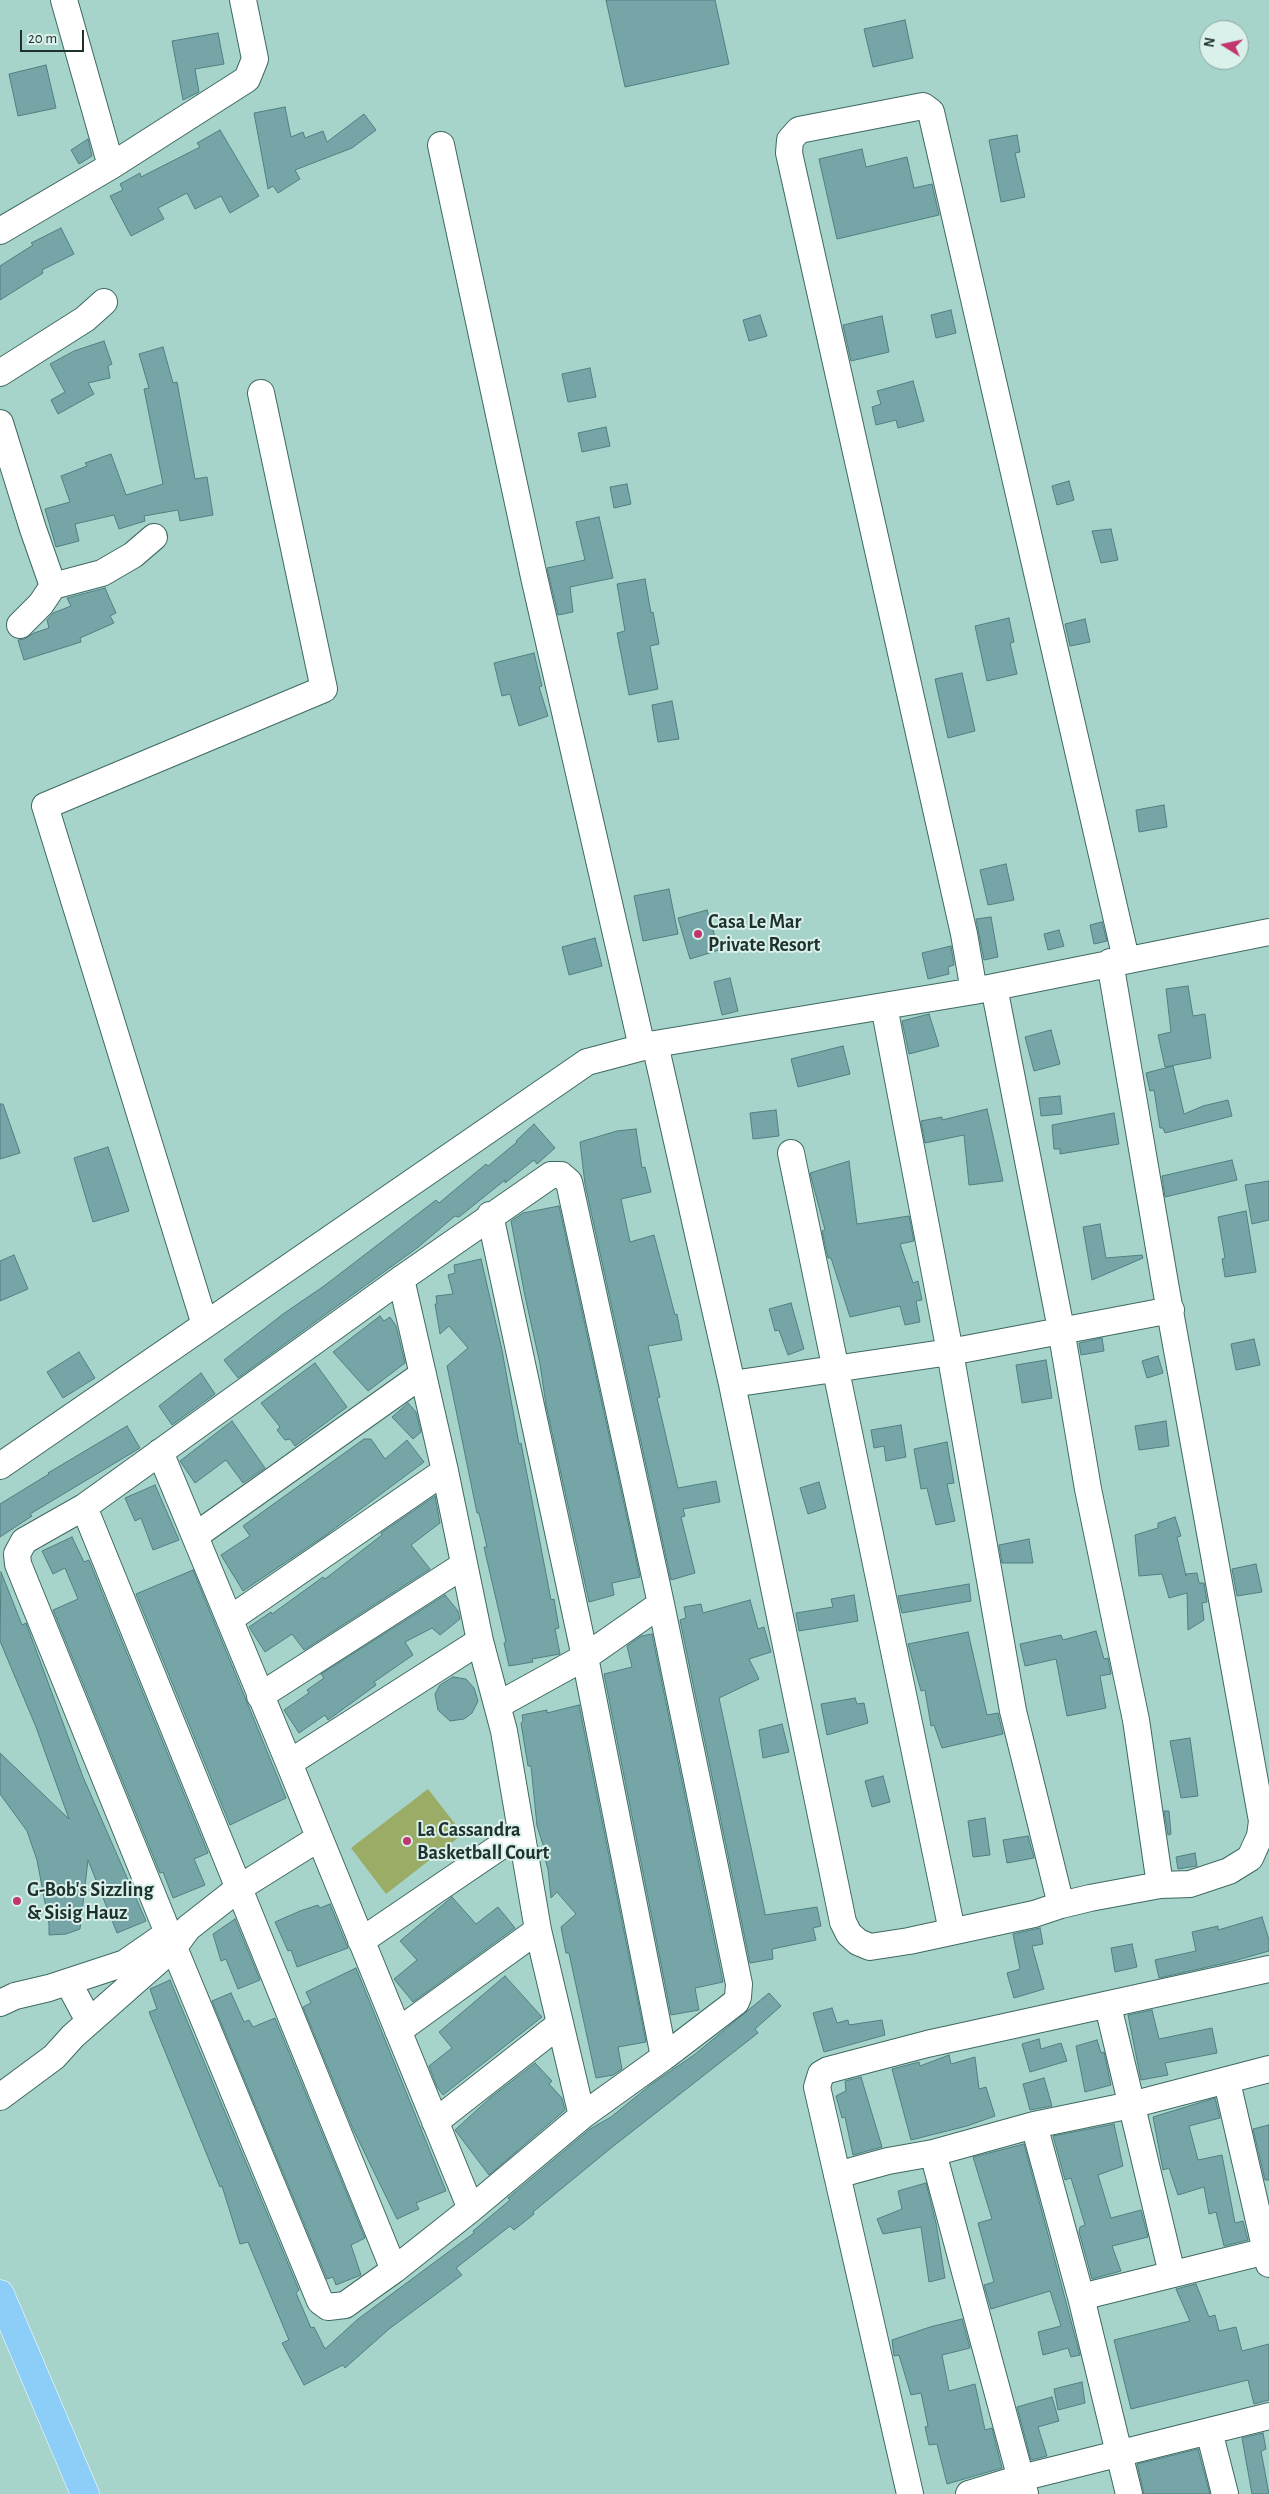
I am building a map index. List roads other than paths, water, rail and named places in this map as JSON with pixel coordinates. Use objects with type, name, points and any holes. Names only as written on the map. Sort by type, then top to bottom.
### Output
[{"type":"main road","points":[[0,2294],[85,2494]]},
{"type":"street","points":[[64,0],[111,166]]},
{"type":"street","points":[[0,231],[111,166],[247,79],[255,59],[243,0]]},
{"type":"street","points":[[441,145],[534,577],[732,1384],[843,1922],[849,1934],[858,1942],[870,1947],[952,1932],[1034,1914],[1061,1905],[1160,1885],[1190,1884],[1230,1871],[1253,1853],[1260,1836],[1262,1821],[1171,1310],[1118,961],[932,112],[922,106],[800,130],[790,140],[789,153],[959,915],[984,989],[1061,1329],[1088,1489],[1136,1720],[1160,1885]]},
{"type":"street","points":[[0,373],[84,319],[104,302]]},
{"type":"street","points":[[205,1325],[45,806],[324,689],[261,394]]},
{"type":"street","points":[[0,423],[33,529],[54,586]]},
{"type":"street","points":[[20,625],[41,604],[54,586],[102,573],[133,555],[154,537]]},
{"type":"street","points":[[0,1466],[587,1062],[649,1045],[984,989],[1269,932]]},
{"type":"street","points":[[884,1006],[950,1352],[1013,1711],[1061,1905]]},
{"type":"street","points":[[791,1153],[952,1932]]},
{"type":"street","points":[[551,1175],[561,1175],[569,1182],[661,1604],[739,1984],[736,2002],[582,2116],[471,2210],[394,2270],[345,2305],[328,2307],[320,2301],[176,1936],[18,1564],[17,1554],[24,1541],[84,1507],[400,1279],[490,1215],[551,1175]]},
{"type":"street","points":[[490,1215],[585,1657],[664,2057]]},
{"type":"street","points":[[400,1279],[445,1471],[480,1641],[498,1705],[538,1930],[582,2116]]},
{"type":"street","points":[[732,1384],[950,1352],[1061,1329],[1171,1310]]},
{"type":"street","points":[[195,1536],[423,1374]]},
{"type":"street","points":[[160,1452],[260,1696],[290,1762],[319,1838],[471,2210]]},
{"type":"street","points":[[230,1619],[445,1471]]},
{"type":"street","points":[[84,1507],[394,2270]]},
{"type":"street","points":[[260,1696],[464,1565]]},
{"type":"street","points":[[498,1705],[585,1657],[661,1604]]},
{"type":"street","points":[[290,1762],[480,1641]]},
{"type":"street","points":[[361,1941],[520,1832]]},
{"type":"street","points":[[0,2097],[54,2057],[176,1936],[239,1888],[319,1838]]},
{"type":"street","points":[[398,2031],[538,1930]]},
{"type":"street","points":[[0,2003],[16,1996],[68,1982],[125,1963],[176,1936]]},
{"type":"street","points":[[910,2494],[817,2087],[822,2074],[828,2070],[927,2044],[1108,2006],[1269,1969]]},
{"type":"street","points":[[68,1982],[89,2021]]},
{"type":"street","points":[[1108,2006],[1172,2274]]},
{"type":"street","points":[[435,2122],[560,2024]]},
{"type":"street","points":[[836,2175],[888,2161],[933,2153],[1034,2125],[1131,2105],[1269,2070]]},
{"type":"street","points":[[1081,2297],[1172,2274],[1268,2257],[1226,2082]]},
{"type":"street","points":[[1034,2125],[1081,2297],[1129,2494]]},
{"type":"street","points":[[933,2153],[1023,2486]]},
{"type":"street","points":[[969,2494],[1023,2486],[1119,2454],[1269,2416]]},
{"type":"street","points":[[1209,2431],[1225,2494]]},
{"type":"place","name":"Casa Le Mar Private Resort","points":[[698,934]]},
{"type":"place","name":"La Cassandra Basketball Court","points":[[407,1841]]},
{"type":"place","name":"G-Bob's Sizzling & Sisig Hauz","points":[[17,1901]]}]
